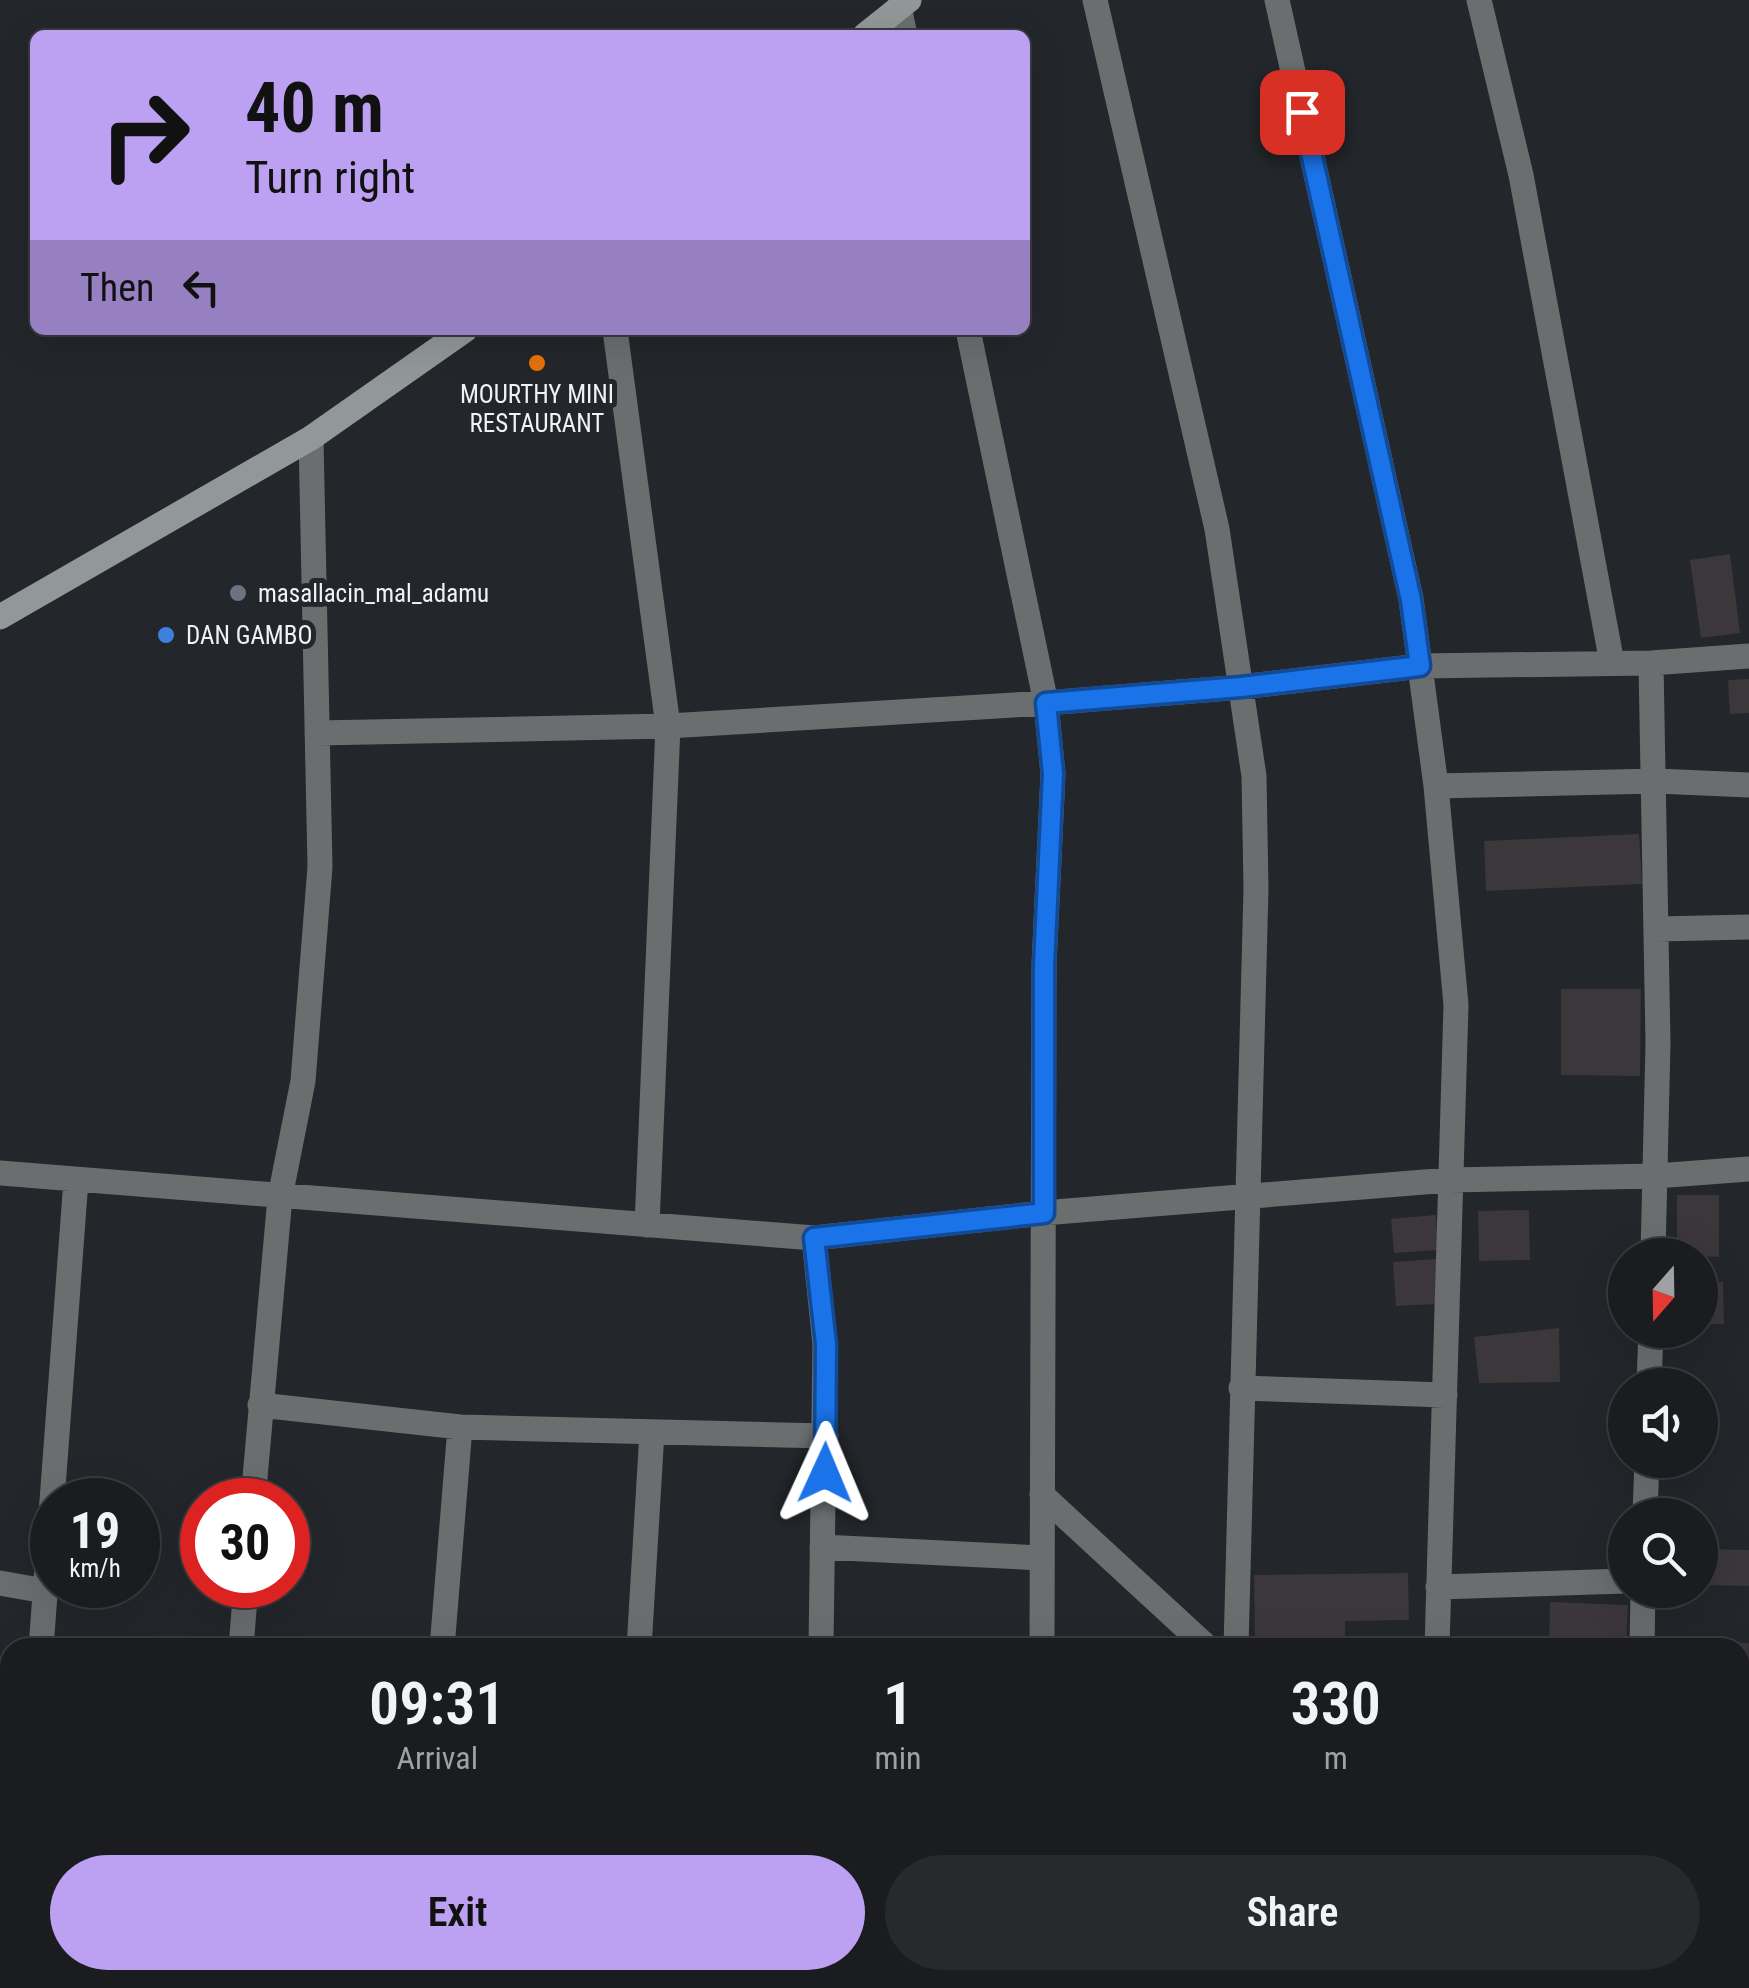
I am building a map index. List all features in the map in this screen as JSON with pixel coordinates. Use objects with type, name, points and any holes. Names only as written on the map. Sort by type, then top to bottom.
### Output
[{"type":"street","points":[[1094,0],[1217,529],[1254,776],[1256,889],[1236,1638]]},
{"type":"street","points":[[1277,0],[1411,600],[1436,786],[1456,1004],[1437,1638]]},
{"type":"street","points":[[1479,0],[1521,175],[1612,663]]},
{"type":"street","points":[[870,30],[904,4]]},
{"type":"street","points":[[904,4],[905,30]]},
{"type":"street","points":[[0,617],[311,438],[458,335]]},
{"type":"street","points":[[615,335],[668,726],[647,1225]]},
{"type":"street","points":[[969,335],[1046,703],[1053,774],[1044,965],[1042,1638]]},
{"type":"street","points":[[254,1478],[280,1197],[303,1081],[320,867],[311,438]]},
{"type":"street","points":[[317,733],[668,726],[1046,703],[1241,687],[1420,666],[1651,664],[1749,656]]},
{"type":"street","points":[[1651,664],[1657,930],[1654,1238]]},
{"type":"street","points":[[1436,786],[1656,781],[1749,785]]},
{"type":"street","points":[[1657,930],[1749,927]]},
{"type":"street","points":[[0,1173],[814,1238],[1044,1213],[1449,1180],[1656,1176],[1749,1169]]},
{"type":"street","points":[[54,1478],[76,1180]]},
{"type":"street","points":[[814,1238],[826,1344],[821,1638]]},
{"type":"street","points":[[1241,1388],[1445,1395]]},
{"type":"street","points":[[260,1405],[460,1427],[826,1436]]},
{"type":"street","points":[[443,1638],[460,1427]]},
{"type":"street","points":[[639,1638],[652,1432]]},
{"type":"street","points":[[1042,1495],[1197,1638]]},
{"type":"street","points":[[822,1547],[1042,1558]]},
{"type":"street","points":[[1438,1588],[1608,1581]]},
{"type":"street","points":[[0,1583],[30,1588]]},
{"type":"street","points":[[42,1638],[44,1608]]},
{"type":"street","points":[[242,1638],[244,1608]]},
{"type":"street","points":[[1642,1638],[1643,1608]]},
{"type":"building","points":[[1730,554],[1740,633],[1701,638],[1690,560]]},
{"type":"building","points":[[1749,679],[1749,713],[1730,714],[1728,680]]},
{"type":"building","points":[[1639,834],[1642,884],[1486,891],[1484,841]]},
{"type":"building","points":[[1561,989],[1641,989],[1640,1076],[1561,1075]]},
{"type":"building","points":[[1677,1195],[1719,1195],[1719,1257],[1718,1238],[1677,1238]]},
{"type":"building","points":[[1529,1210],[1530,1260],[1479,1261],[1478,1211]]},
{"type":"building","points":[[1436,1215],[1438,1250],[1394,1253],[1391,1219]]},
{"type":"building","points":[[1436,1259],[1439,1304],[1396,1306],[1393,1262]]},
{"type":"building","points":[[1718,1282],[1723,1282],[1724,1324],[1718,1324]]},
{"type":"building","points":[[1559,1328],[1560,1382],[1479,1383],[1474,1337]]},
{"type":"building","points":[[1718,1549],[1749,1550],[1749,1586],[1718,1585]]},
{"type":"building","points":[[1408,1573],[1409,1620],[1345,1621],[1345,1638],[1255,1638],[1254,1575]]},
{"type":"building","points":[[1550,1602],[1628,1608],[1626,1638],[1549,1638]]},
{"type":"place","name":"MOURTHY MINI RESTAURANT","points":[[537,363]]},
{"type":"place","name":"masallacin_mal_adamu","points":[[238,593]]},
{"type":"place","name":"DAN GAMBO","points":[[166,635]]},
{"type":"route","points":[[825,1473],[826,1344],[814,1238],[1044,1213],[1044,965],[1053,774],[1046,703],[1241,687],[1420,666],[1411,600],[1302,112]]}]
